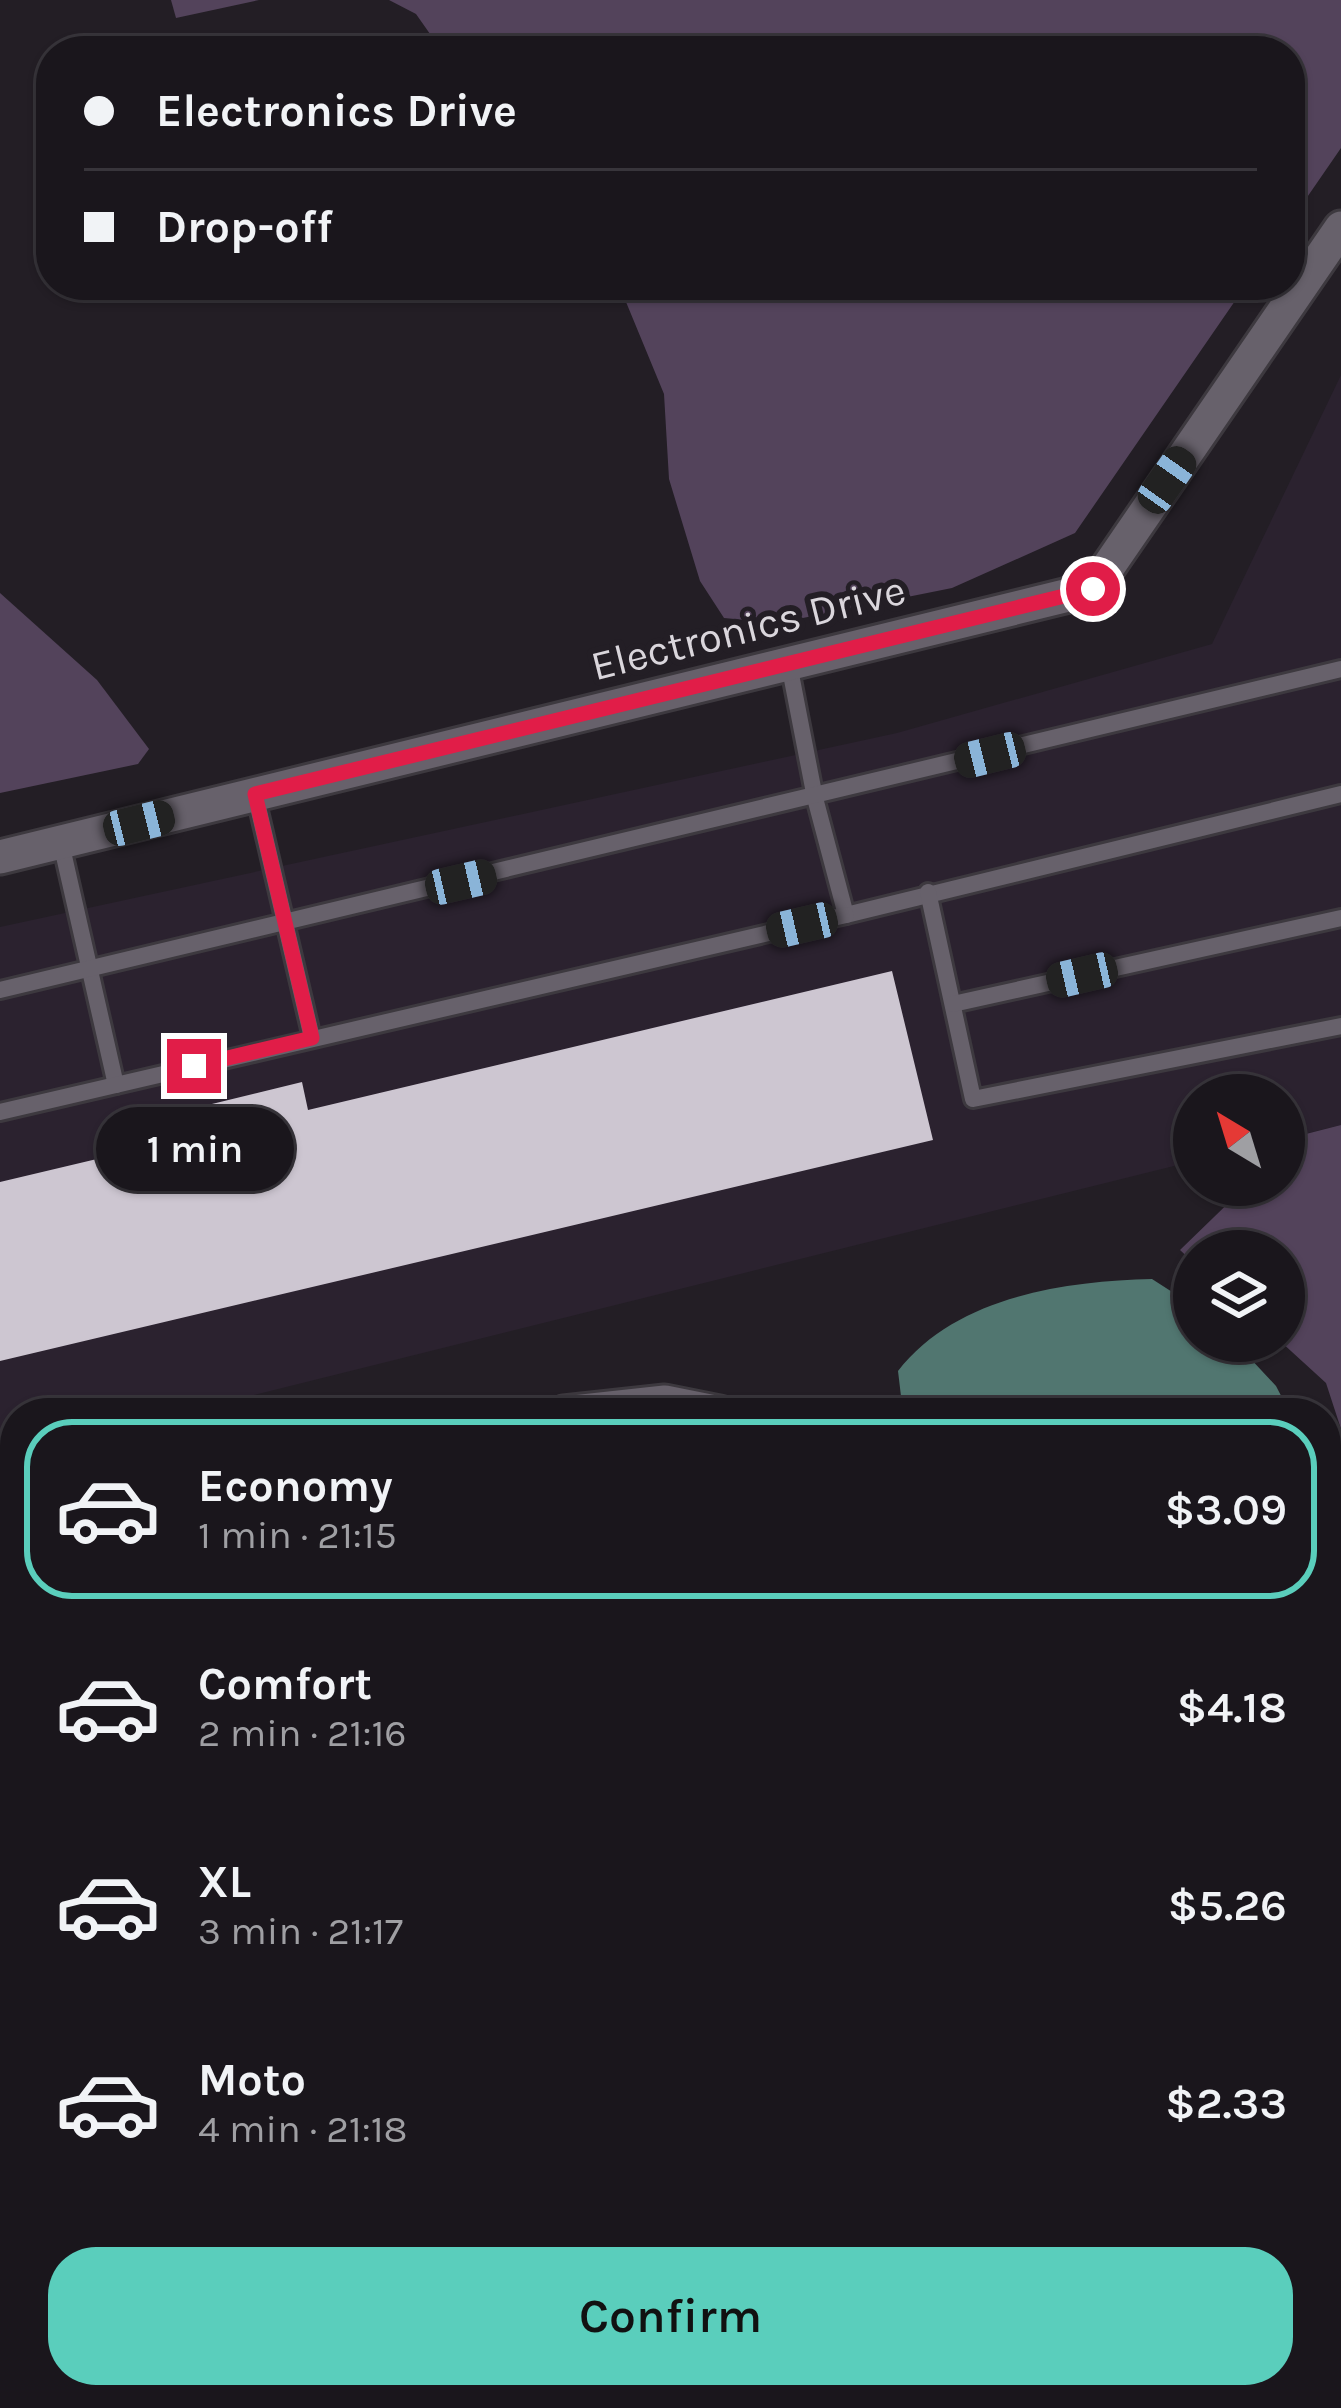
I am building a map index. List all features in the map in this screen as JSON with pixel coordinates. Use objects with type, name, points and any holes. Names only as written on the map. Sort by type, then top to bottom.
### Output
[{"type":"street","name":"Electronics Drive","points":[[1305,280],[1341,228]]},
{"type":"street","name":"Electronics Drive","points":[[0,857],[1093,589],[1292,300]]},
{"type":"lane","points":[[789,664],[814,798],[846,915]]},
{"type":"lane","points":[[0,990],[1341,669]]},
{"type":"lane","points":[[255,794],[312,1038]]},
{"type":"lane","points":[[0,1112],[1341,794]]},
{"type":"lane","points":[[61,842],[116,1085]]},
{"type":"lane","points":[[928,892],[973,1099],[1341,1026]]},
{"type":"lane","points":[[952,1004],[1341,918]]},
{"type":"shaded area","points":[[171,0],[259,0],[176,18]]},
{"type":"shaded area","points":[[389,0],[1341,0],[1341,148],[1305,200],[1305,36],[431,36],[416,14]]},
{"type":"shaded area","points":[[625,300],[1236,300],[1075,533],[952,588],[778,623],[724,618],[700,581],[669,479],[664,394]]},
{"type":"shaded area","points":[[1341,375],[1341,1125],[1305,1134],[1305,1074],[1173,1074],[1173,1166],[242,1398],[0,1398],[0,927],[897,733],[1212,644]]},
{"type":"shaded area","points":[[0,593],[97,680],[149,749],[138,764],[0,793]]},
{"type":"shaded area","points":[[1341,1125],[1341,1398],[1331,1398],[1326,1383],[1303,1362],[1305,1230],[1201,1230],[1225,1206],[1305,1206],[1305,1134]]},
{"type":"shaded area","points":[[1152,1279],[1173,1292],[1173,1362],[1254,1362],[1282,1398],[901,1398],[898,1371],[922,1346],[980,1310],[1048,1289]]},
{"type":"building","points":[[892,971],[933,1140],[0,1361],[0,1182],[139,1149],[134,1123],[302,1082],[308,1110]]},
{"type":"route","points":[[194,1066],[312,1038],[255,794],[1093,589]]}]
